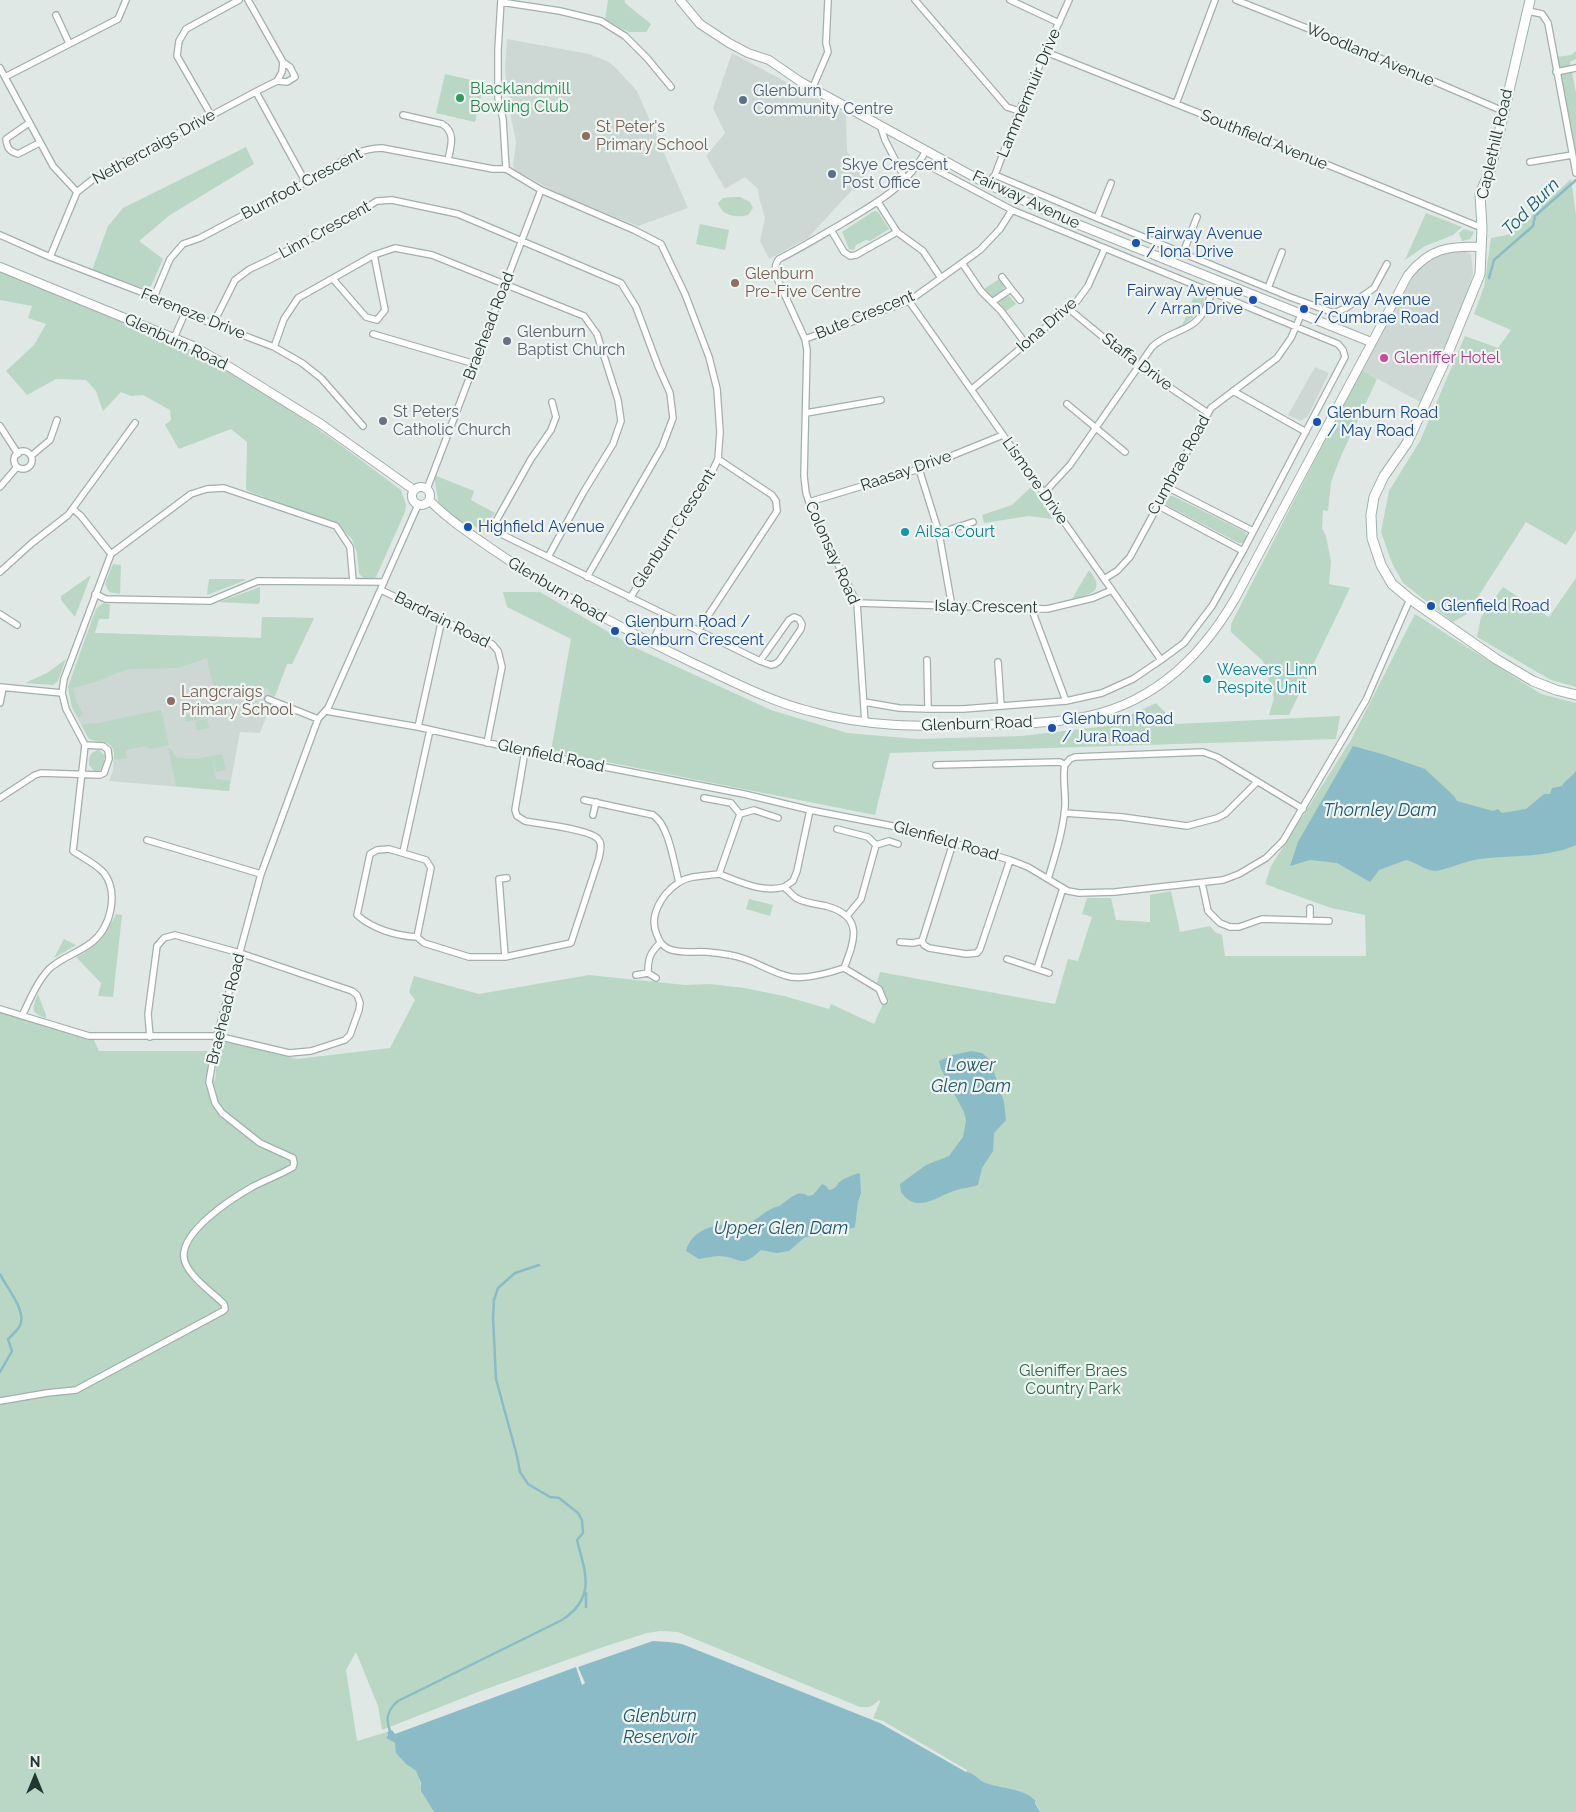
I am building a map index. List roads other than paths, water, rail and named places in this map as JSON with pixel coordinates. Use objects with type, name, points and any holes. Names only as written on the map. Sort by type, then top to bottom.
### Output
[{"type":"main road","name":"Caplethill Road","points":[[1530,0],[1491,168],[1480,194],[1482,228],[1480,274],[1443,365],[1407,442],[1384,476],[1374,497],[1371,515],[1372,538],[1381,564],[1392,584],[1410,599],[1496,659],[1533,681],[1576,695]]},
{"type":"street","points":[[5,77],[118,19],[126,0]]},
{"type":"street","points":[[211,115],[178,56],[179,41],[186,29],[239,0]]},
{"type":"street","points":[[248,0],[283,62],[282,72],[277,81]]},
{"type":"street","name":"Fairway Avenue","points":[[680,0],[700,24],[748,53],[769,60],[812,89],[987,184],[1062,218],[1371,342]]},
{"type":"street","points":[[812,89],[828,52],[826,43],[828,0]]},
{"type":"street","points":[[915,0],[1007,107],[1019,111]]},
{"type":"street","points":[[1010,0],[1059,22]]},
{"type":"street","name":"Lammermuir Drive","points":[[987,184],[995,175],[1019,111],[1069,0]]},
{"type":"street","points":[[1176,104],[1215,0]]},
{"type":"street","name":"Woodland Avenue","points":[[1236,0],[1347,44],[1503,111]]},
{"type":"street","points":[[506,169],[503,119],[498,90],[501,1],[560,11],[601,21],[625,36],[647,58],[671,87]]},
{"type":"street","points":[[1528,11],[1542,14],[1548,23],[1576,173]]},
{"type":"street","points":[[56,15],[70,43]]},
{"type":"street","name":"Southfield Avenue","points":[[1046,52],[1482,228]]},
{"type":"street","name":"Nethercraigs Drive","points":[[50,257],[78,192],[96,177],[211,115],[277,81],[287,82],[296,78],[290,67],[283,62]]},
{"type":"street","points":[[0,68],[53,166],[78,192]]},
{"type":"street","points":[[1556,72],[1576,68]]},
{"type":"street","points":[[256,92],[305,181]]},
{"type":"street","points":[[403,115],[442,124],[447,127],[452,136],[448,160]]},
{"type":"street","points":[[29,123],[6,138],[6,146],[10,151],[18,154],[39,143]]},
{"type":"street","points":[[880,125],[885,140],[905,179]]},
{"type":"street","name":"Burnfoot Crescent","points":[[154,297],[170,259],[183,244],[200,238],[320,174],[343,159],[368,149],[382,148],[493,169],[506,169],[541,190]]},
{"type":"street","points":[[897,232],[850,256],[844,252],[831,230],[894,191],[920,161],[926,151]]},
{"type":"street","points":[[1530,162],[1572,155]]},
{"type":"street","name":"Fairway Avenue","points":[[920,161],[1012,210],[1338,344],[1343,350],[1344,360],[1306,432]]},
{"type":"street","points":[[995,175],[1327,311],[1338,312],[1374,288],[1387,264]]},
{"type":"street","points":[[1097,218],[1111,183]]},
{"type":"street","name":"Braehead Road","points":[[427,489],[541,190]]},
{"type":"street","name":"Glenburn Crescent","points":[[541,190],[662,244],[685,294],[709,357],[717,389],[720,432],[718,459],[711,474],[630,598]]},
{"type":"street","name":"Linn Crescent","points":[[214,322],[235,280],[250,268],[339,224],[377,201],[392,200],[458,214],[621,283],[636,307],[670,393],[673,418],[662,447],[587,577]]},
{"type":"street","points":[[878,202],[897,232],[923,251],[941,278]]},
{"type":"street","name":"Bute Crescent","points":[[805,339],[909,301],[980,250],[1006,222],[1012,210]]},
{"type":"street","points":[[1183,252],[1197,217]]},
{"type":"street","name":"Colonsay Road","points":[[831,230],[776,262],[775,268],[777,278],[805,339],[807,355],[804,476],[806,492],[857,604],[865,723]]},
{"type":"street","name":"Fereneze Drive","points":[[0,235],[50,257],[154,297],[186,313],[214,322],[274,347],[302,363],[321,378],[364,426]]},
{"type":"street","name":"Glenburn Road","points":[[430,501],[449,520],[517,566],[592,612],[652,643],[778,702],[816,713],[865,723],[917,727],[1057,721],[1080,718],[1125,704],[1152,690],[1178,672],[1204,645],[1226,616],[1408,275],[1421,261],[1433,252],[1445,248],[1464,246],[1482,247]]},
{"type":"street","points":[[274,347],[284,319],[298,298],[374,255],[395,248],[432,254],[584,316],[597,334],[618,400],[620,421],[613,444],[583,492],[548,557]]},
{"type":"street","name":"Iona Drive","points":[[972,389],[1077,301],[1088,286],[1105,248]]},
{"type":"street","points":[[1268,288],[1282,252]]},
{"type":"street","points":[[333,279],[366,317],[377,320],[385,310],[374,255]]},
{"type":"street","points":[[962,263],[981,291],[1026,344]]},
{"type":"street","name":"Glenburn Road","points":[[0,267],[193,346],[304,414],[414,490]]},
{"type":"street","points":[[1002,277],[1020,300]]},
{"type":"street","points":[[992,302],[1011,289]]},
{"type":"street","points":[[1044,493],[1070,465],[1152,347],[1161,339],[1186,328],[1198,320],[1203,314],[1212,292]]},
{"type":"street","points":[[1286,309],[1290,297]]},
{"type":"street","name":"Lismore Drive","points":[[909,301],[1161,660]]},
{"type":"street","name":"Staffa Drive","points":[[1069,309],[1138,366],[1208,413]]},
{"type":"street","points":[[174,338],[186,313]]},
{"type":"street","name":"Cumbrae Road","points":[[1104,579],[1117,571],[1130,557],[1156,505],[1208,413],[1215,404],[1277,358],[1291,338],[1301,315]]},
{"type":"street","points":[[373,334],[475,364]]},
{"type":"street","points":[[864,702],[899,708],[928,709],[1066,701],[1102,693],[1133,679],[1184,643],[1212,606],[1306,432],[1233,391]]},
{"type":"street","points":[[806,412],[881,400]]},
{"type":"street","points":[[552,402],[556,417],[551,430],[531,459],[495,523],[497,532],[760,661],[771,664],[779,661],[801,628],[802,624],[799,619],[789,620],[760,661]]},
{"type":"street","points":[[1067,404],[1125,452]]},
{"type":"street","points":[[31,456],[50,440],[57,420]]},
{"type":"street","points":[[0,572],[32,543],[68,515],[135,423]]},
{"type":"street","points":[[0,426],[18,454]]},
{"type":"street","name":"Raasay Drive","points":[[809,502],[919,469],[1002,435]]},
{"type":"street","points":[[25,452],[31,456],[32,462],[30,466],[25,469],[17,467],[14,459],[18,454],[25,452]]},
{"type":"street","points":[[698,630],[777,511],[776,501],[772,495],[718,459]]},
{"type":"street","points":[[0,487],[17,467]]},
{"type":"street","points":[[919,469],[939,533],[952,607]]},
{"type":"street","points":[[1167,486],[1253,531]]},
{"type":"street","points":[[421,487],[427,489],[430,494],[430,501],[423,506],[418,505],[412,500],[414,490],[421,487]]},
{"type":"street","points":[[22,1016],[38,983],[51,968],[64,957],[85,947],[99,935],[109,916],[112,904],[111,892],[105,874],[94,863],[72,851],[85,745],[66,709],[62,693],[64,679],[94,594],[111,554],[190,494],[224,488],[336,526],[350,547],[353,581]]},
{"type":"street","name":"Braehead Road","points":[[0,1401],[76,1390],[225,1309],[224,1304],[191,1273],[185,1263],[183,1253],[190,1236],[197,1227],[233,1200],[252,1187],[291,1168],[294,1163],[293,1158],[289,1155],[260,1143],[222,1113],[216,1103],[209,1082],[217,1036],[261,874],[318,720],[328,708],[418,505]]},
{"type":"street","points":[[1156,505],[1243,551]]},
{"type":"street","points":[[73,508],[111,554]]},
{"type":"street","points":[[939,533],[973,522]]},
{"type":"street","points":[[94,594],[106,599],[210,600],[258,581],[384,582]]},
{"type":"street","name":"Bardrain Road","points":[[380,590],[492,644],[498,651],[502,660],[502,667],[487,743]]},
{"type":"street","name":"Islay Crescent","points":[[857,604],[1032,610],[1065,605],[1093,598],[1112,590]]},
{"type":"street","name":"Glenfield Road","points":[[326,711],[418,727],[525,751],[890,825],[1010,860],[1028,867],[1063,888],[1079,893],[1202,883],[1223,880],[1239,874],[1266,858],[1283,841],[1366,700],[1410,599]]},
{"type":"street","points":[[1032,610],[1066,701]]},
{"type":"street","points":[[0,614],[17,625]]},
{"type":"street","points":[[652,643],[665,615]]},
{"type":"street","points":[[418,727],[442,619]]},
{"type":"street","points":[[926,660],[928,709]]},
{"type":"street","points":[[998,662],[1001,706]]},
{"type":"street","points":[[0,703],[2,687],[62,693]]},
{"type":"street","points":[[268,699],[318,720]]},
{"type":"street","points":[[402,852],[430,730]]},
{"type":"street","points":[[0,798],[41,773],[100,775],[104,773],[109,759],[108,750],[103,746],[85,745]]},
{"type":"street","points":[[417,937],[431,868],[426,860],[402,852],[377,850],[370,854],[357,915],[368,925],[407,937],[417,937],[424,943],[469,957],[505,957],[571,943],[599,858],[601,846],[598,838],[587,832],[525,821],[517,816],[515,810],[525,751]]},
{"type":"street","points":[[1048,879],[1064,813],[1066,795],[1063,771],[1070,759],[1203,752],[1217,757],[1303,809]]},
{"type":"street","points":[[936,765],[1060,762],[1065,765]]},
{"type":"street","points":[[1064,813],[1122,817],[1187,826],[1225,814],[1257,782]]},
{"type":"street","points":[[704,798],[732,803],[740,814]]},
{"type":"street","points":[[584,800],[653,815],[659,818],[665,830],[679,882]]},
{"type":"street","points":[[594,816],[596,802]]},
{"type":"street","points":[[740,814],[754,810],[778,818]]},
{"type":"street","points":[[810,810],[797,871],[793,881],[784,887],[774,890],[762,889],[719,874],[692,877],[679,882],[662,898],[656,911],[654,928],[660,943],[668,949],[684,952],[706,952],[743,958],[792,977],[827,974],[844,968]]},
{"type":"street","points":[[719,874],[740,814]]},
{"type":"street","points":[[837,829],[868,837],[876,845]]},
{"type":"street","points":[[147,840],[261,874]]},
{"type":"street","points":[[876,845],[889,841],[898,844]]},
{"type":"street","points":[[922,941],[953,843]]},
{"type":"street","points":[[847,916],[862,899],[876,845]]},
{"type":"street","points":[[922,941],[929,948],[966,954],[977,953],[1010,860]]},
{"type":"street","points":[[505,957],[499,879],[507,878]]},
{"type":"street","points":[[1202,883],[1208,911],[1220,923],[1230,927],[1262,919],[1329,921]]},
{"type":"street","points":[[784,887],[795,897],[839,910],[852,922],[854,940],[844,968]]},
{"type":"street","points":[[1036,969],[1063,888]]},
{"type":"street","points":[[1310,908],[1310,920]]},
{"type":"street","points":[[0,1009],[89,1036],[150,1036],[217,1036],[289,1053],[311,1051],[345,1040],[350,1035],[360,1003],[358,996],[352,990],[240,953],[175,935],[164,938],[157,946],[148,1014],[150,1036]]},
{"type":"street","points":[[900,942],[912,943],[922,941]]},
{"type":"street","points":[[648,973],[651,952],[660,943]]},
{"type":"street","points":[[1008,959],[1049,973]]},
{"type":"street","points":[[844,968],[879,989],[884,1001]]},
{"type":"street","points":[[636,975],[648,973],[656,978]]},
{"type":"water","name":"Thornley Dam","points":[[1353,746],[1425,769],[1457,801],[1493,811],[1498,809],[1502,813],[1526,809],[1544,794],[1550,794],[1552,788],[1562,786],[1576,771],[1576,845],[1541,854],[1474,860],[1436,871],[1428,870],[1406,860],[1379,870],[1370,882],[1337,863],[1310,860],[1290,866],[1298,842]]},
{"type":"water","name":"Lower Glen Dam","points":[[971,1051],[982,1053],[990,1060],[1004,1102],[1006,1120],[994,1133],[993,1151],[982,1168],[978,1185],[954,1191],[931,1201],[913,1202],[901,1192],[900,1184],[926,1165],[949,1156],[963,1137],[966,1121],[964,1112],[941,1069],[939,1061],[953,1055]]},
{"type":"water","name":"Upper Glen Dam","points":[[859,1173],[861,1193],[855,1227],[842,1232],[805,1237],[789,1251],[776,1253],[761,1250],[749,1260],[744,1261],[720,1256],[699,1259],[686,1251],[692,1239],[708,1228],[729,1224],[748,1224],[797,1194],[813,1195],[822,1184],[829,1190],[832,1189],[842,1180]]},
{"type":"water","name":"Glenburn Reservoir","points":[[653,1641],[682,1644],[880,1723],[966,1772],[972,1773],[983,1782],[1030,1796],[1035,1800],[1040,1812],[434,1812],[421,1791],[421,1783],[416,1771],[396,1753],[395,1743],[386,1738],[387,1732],[392,1730],[395,1734],[576,1667],[582,1685],[585,1683],[578,1667]]},
{"type":"waterway","name":"Tod Burn","points":[[1489,278],[1494,260],[1533,226],[1535,216],[1576,180]]},
{"type":"waterway","points":[[390,1731],[388,1714],[398,1701],[562,1620],[573,1611],[584,1593],[585,1573],[577,1540],[583,1533],[582,1520],[578,1513],[559,1498],[550,1497],[528,1484],[520,1472],[496,1379],[493,1317],[494,1300],[498,1288],[515,1273],[539,1265]]},
{"type":"waterway","points":[[0,1274],[16,1300],[21,1315],[18,1329],[8,1339],[12,1351],[0,1372]]},
{"type":"waterway","points":[[586,1593],[586,1607]]},
{"type":"place","name":"Blacklandmill Bowling Club","points":[[460,98]]},
{"type":"place","name":"Glenburn Community Centre","points":[[743,100]]},
{"type":"place","name":"St Peter's Primary School","points":[[586,136]]},
{"type":"place","name":"Skye Crescent Post Office","points":[[832,174]]},
{"type":"place","name":"Fairway Avenue / Iona Drive","points":[[1136,243]]},
{"type":"place","name":"Glenburn Pre-Five Centre","points":[[735,283]]},
{"type":"place","name":"Fairway Avenue / Arran Drive","points":[[1253,300]]},
{"type":"place","name":"Fairway Avenue / Cumbrae Road","points":[[1304,309]]},
{"type":"place","name":"Glenburn Baptist Church","points":[[507,341]]},
{"type":"place","name":"Gleniffer Hotel","points":[[1384,358]]},
{"type":"place","name":"St Peters Catholic Church","points":[[383,421]]},
{"type":"place","name":"Glenburn Road / May Road","points":[[1317,422]]},
{"type":"place","name":"Highfield Avenue","points":[[468,527]]},
{"type":"place","name":"Ailsa Court","points":[[905,532]]},
{"type":"place","name":"Glenfield Road","points":[[1431,606]]},
{"type":"place","name":"Glenburn Road / Glenburn Crescent","points":[[615,631]]},
{"type":"place","name":"Weavers Linn Respite Unit","points":[[1207,679]]},
{"type":"place","name":"Langcraigs Primary School","points":[[171,701]]},
{"type":"place","name":"Glenburn Road / Jura Road","points":[[1052,728]]},
{"type":"park label","name":"Gleniffer Braes Country Park","points":[[1073,1380]]}]
